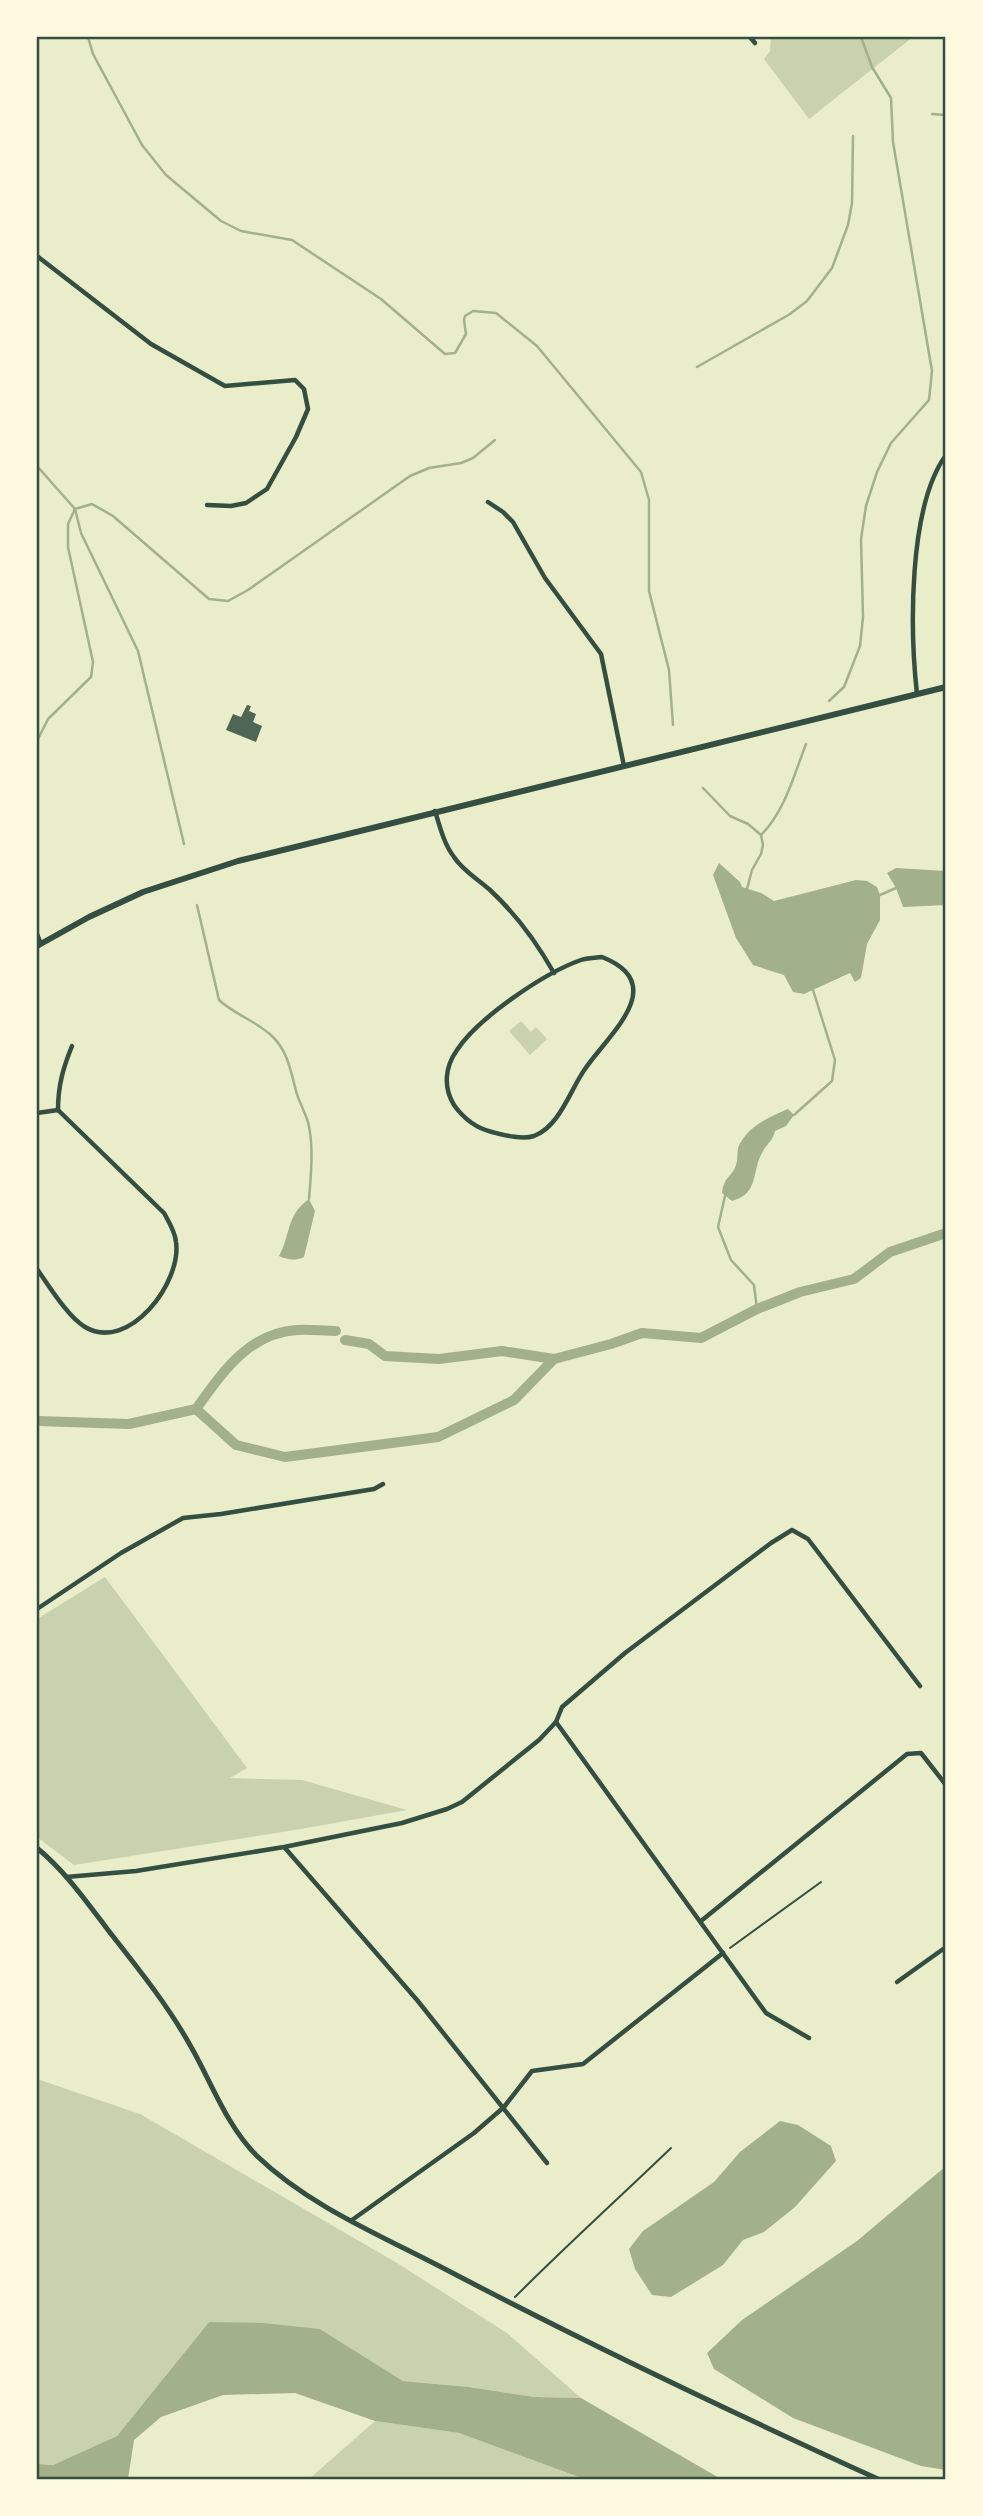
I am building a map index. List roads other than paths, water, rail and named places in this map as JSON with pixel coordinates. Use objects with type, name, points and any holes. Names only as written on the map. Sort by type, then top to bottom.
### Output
[{"type":"main road","points":[[38,946],[120,902],[180,878],[292,846],[944,687]]},
{"type":"street","points":[[750,37],[755,43]]},
{"type":"street","points":[[37,256],[151,344],[225,386],[295,380],[304,389],[307,408],[296,437],[267,489],[246,503],[231,506],[207,505]]},
{"type":"street","points":[[917,694],[912,648],[920,526],[937,468],[946,455]]},
{"type":"street","points":[[488,502],[513,522],[545,578],[601,654],[624,766]]},
{"type":"street","points":[[435,811],[453,856],[502,903],[537,945],[554,973]]},
{"type":"street","points":[[37,934],[38,946]]},
{"type":"street","points":[[601,957],[615,963],[631,981],[634,1003],[546,1128],[532,1137],[511,1136],[478,1128],[460,1114],[448,1095],[447,1072],[457,1050],[491,1014],[554,973],[582,959],[601,957]]},
{"type":"street","points":[[37,1269],[72,1315],[85,1327],[101,1333],[115,1332],[150,1310],[166,1283],[176,1258],[177,1244],[173,1228],[164,1213],[58,1110],[62,1068],[72,1046]]},
{"type":"street","points":[[37,1113],[58,1110]]},
{"type":"street","points":[[37,1609],[121,1553],[183,1518],[374,1489],[383,1484]]},
{"type":"street","points":[[66,1877],[136,1871],[284,1847],[402,1823],[462,1802],[539,1740],[556,1722],[562,1707],[625,1653],[792,1530],[808,1539],[920,1686]]},
{"type":"street","points":[[556,1722],[766,2013],[809,2038]]},
{"type":"street","points":[[701,1921],[906,1754],[920,1753],[946,1785]]},
{"type":"street","points":[[284,1847],[417,2000],[547,2164]]},
{"type":"street","points":[[37,1848],[66,1877],[146,1979],[176,2022],[225,2113],[245,2143],[286,2180],[352,2220],[656,2377],[878,2479]]},
{"type":"street","points":[[897,1982],[946,1947]]},
{"type":"street","points":[[352,2220],[474,2133],[504,2107],[532,2071],[583,2064],[723,1953]]},
{"type":"waterway","points":[[88,37],[93,54],[142,145],[166,175],[221,221],[241,231],[292,240],[381,299],[445,354],[455,353],[466,334],[465,316],[473,311],[496,313],[537,346],[641,472],[649,500],[649,591],[669,670],[673,725]]},
{"type":"waterway","points":[[829,701],[844,687],[860,646],[863,617],[861,539],[866,506],[877,472],[891,443],[929,400],[932,371],[893,142],[891,98],[872,67],[861,37]]},
{"type":"waterway","points":[[932,114],[946,115]]},
{"type":"waterway","points":[[697,367],[790,314],[807,301],[832,268],[848,225],[852,203],[853,136]]},
{"type":"waterway","points":[[37,741],[48,719],[91,677],[93,662],[68,547],[68,524],[75,509],[92,504],[113,516],[209,599],[228,601],[248,590],[410,476],[429,468],[461,463],[473,458],[495,440]]},
{"type":"waterway","points":[[37,466],[75,509],[81,533],[138,651],[184,844]]},
{"type":"waterway","points":[[761,835],[783,804],[806,744]]},
{"type":"waterway","points":[[703,788],[730,816],[748,824],[761,835],[761,854],[752,870],[747,889]]},
{"type":"waterway","points":[[880,895],[896,888]]},
{"type":"waterway","points":[[197,905],[219,1000],[273,1037],[288,1063],[310,1131],[312,1160],[309,1199]]},
{"type":"waterway","points":[[794,1115],[832,1081],[835,1060],[813,990]]},
{"type":"waterway","points":[[725,1196],[718,1227],[731,1260],[754,1285],[757,1309]]},
{"type":"waterway","points":[[196,1409],[236,1445],[285,1457],[438,1437],[514,1400],[554,1359],[642,1333],[701,1338],[757,1309],[800,1292],[854,1279],[890,1252],[946,1233]]},
{"type":"waterway","points":[[37,1421],[129,1424],[196,1409],[226,1369],[250,1347],[264,1339],[297,1330],[336,1331]]},
{"type":"waterway","points":[[345,1340],[369,1344],[385,1356],[439,1359],[502,1351],[554,1359]]}]
